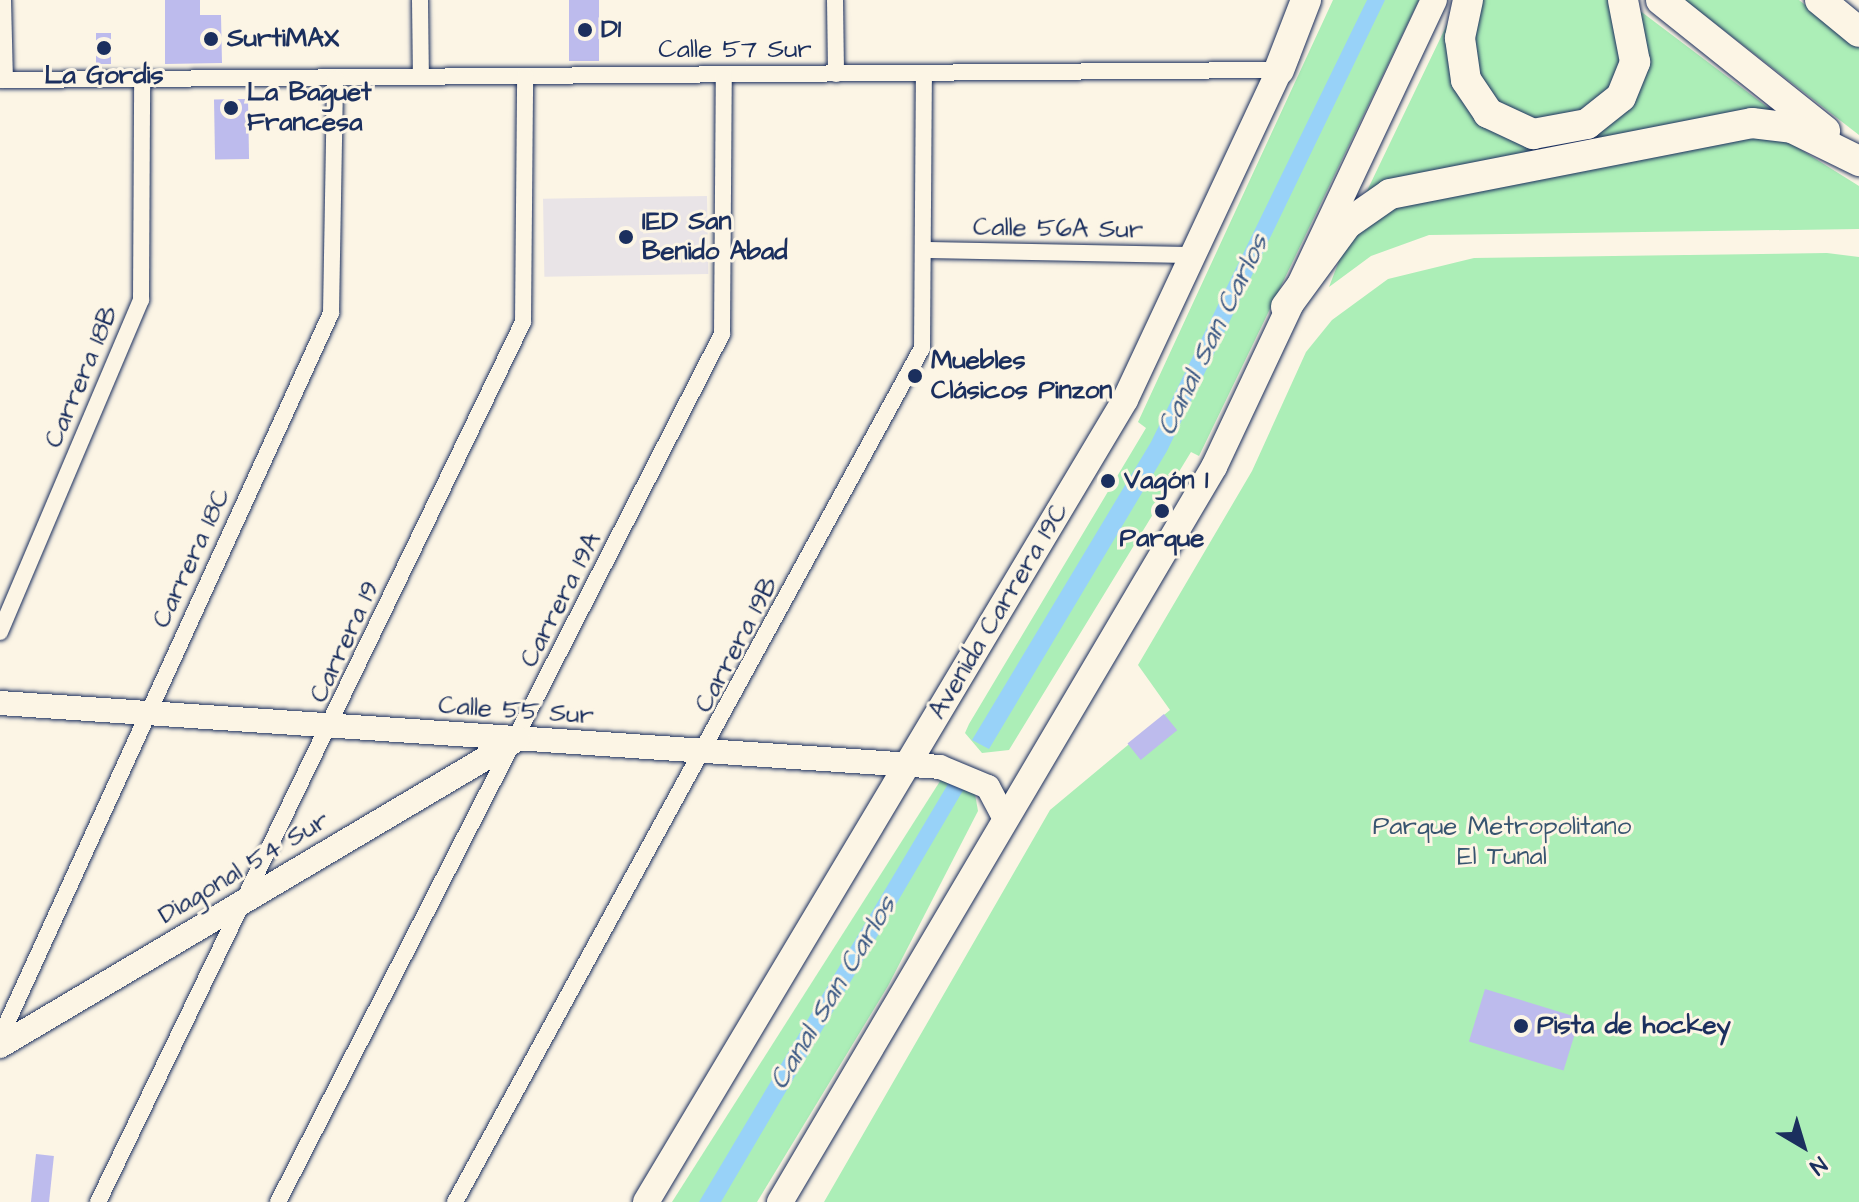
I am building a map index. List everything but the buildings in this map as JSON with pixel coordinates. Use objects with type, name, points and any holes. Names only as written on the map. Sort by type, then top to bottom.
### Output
[{"type":"highway","points":[[1279,70],[1306,0]]},
{"type":"highway","points":[[1468,0],[1460,38],[1466,80],[1488,113],[1533,134],[1587,124],[1621,97],[1635,62],[1623,0]]},
{"type":"highway","points":[[1661,0],[1859,159]]},
{"type":"highway","points":[[1820,0],[1859,32]]},
{"type":"highway","points":[[1286,307],[1353,217],[1390,194],[1752,123],[1792,128],[1859,159]]},
{"type":"main road","name":"Avenida Carrera 19C","points":[[646,1202],[1125,400],[1313,0]]},
{"type":"main road","points":[[780,1202],[1004,817],[1214,467],[1286,307],[1434,0]]},
{"type":"street","points":[[2,80],[3,0]]},
{"type":"street","points":[[420,0],[421,77]]},
{"type":"street","points":[[835,0],[836,74]]},
{"type":"street","name":"Calle 57 Sur","points":[[2,80],[1279,70]]},
{"type":"street","name":"Carrera 19B","points":[[455,1202],[708,752],[922,348],[924,73]]},
{"type":"street","name":"Carrera 19A","points":[[278,1202],[518,739],[722,334],[724,74]]},
{"type":"street","name":"Carrera 19","points":[[98,1202],[332,726],[523,322],[525,76]]},
{"type":"street","name":"Carrera 18C","points":[[0,1038],[331,313],[335,78]]},
{"type":"street","name":"Carrera 18B","points":[[0,632],[141,300],[142,79]]},
{"type":"street","name":"Calle 56A Sur","points":[[923,250],[1193,255]]},
{"type":"street","name":"Calle 55 Sur","points":[[0,703],[908,765],[970,775],[995,795],[1004,817]]},
{"type":"street","name":"Diagonal 54 Sur","points":[[0,1046],[518,739]]},
{"type":"shaded area","name":"IED San Benido Abad","points":[[707,196],[708,274],[544,277],[543,199]]},
{"type":"green space","points":[[1333,0],[1419,0],[1199,456],[1191,452],[1009,750],[982,753],[965,733],[969,724],[1146,428],[1138,422]]},
{"type":"green space","points":[[1483,0],[1610,0],[1626,51],[1604,101],[1548,127],[1482,94],[1471,10]]},
{"type":"green space","points":[[1685,0],[1799,0],[1859,48],[1859,135]]},
{"type":"green space","points":[[1639,10],[1778,115],[1365,195],[1452,14],[1458,85],[1557,142],[1646,71]]},
{"type":"green space","points":[[1742,134],[1787,141],[1859,186],[1859,229],[1429,235],[1371,256],[1329,287],[1344,248],[1383,209]]},
{"type":"green space","name":"Parque Metropolitano El Tunal","points":[[1827,253],[1859,257],[1859,1202],[824,1202],[1050,810],[1170,710],[1138,665],[1252,471],[1306,352],[1332,320],[1388,279],[1474,258]]},
{"type":"green space","points":[[942,778],[975,794],[978,811],[888,986],[757,1202],[672,1202]]},
{"type":"water","name":"Canal San Carlos","points":[[1367,0],[1385,0],[1167,451],[989,749],[972,740],[1151,442]]},
{"type":"water","name":"Canal San Carlos","points":[[951,779],[965,787],[721,1202],[699,1202]]},
{"type":"place","name":"D1","points":[[585,30]]},
{"type":"place","name":"SurtiMAX","points":[[211,39]]},
{"type":"place","name":"La Gordis","points":[[104,48]]},
{"type":"place","name":"La Baguet Francesa","points":[[231,108]]},
{"type":"place","name":"IED San Benido Abad","points":[[626,237]]},
{"type":"place","name":"Muebles Clásicos Pinzon","points":[[915,376]]},
{"type":"place","name":"Vagón 1","points":[[1108,481]]},
{"type":"place","name":"Parque","points":[[1162,511]]},
{"type":"place","name":"Pista de hockey","points":[[1521,1026]]}]
